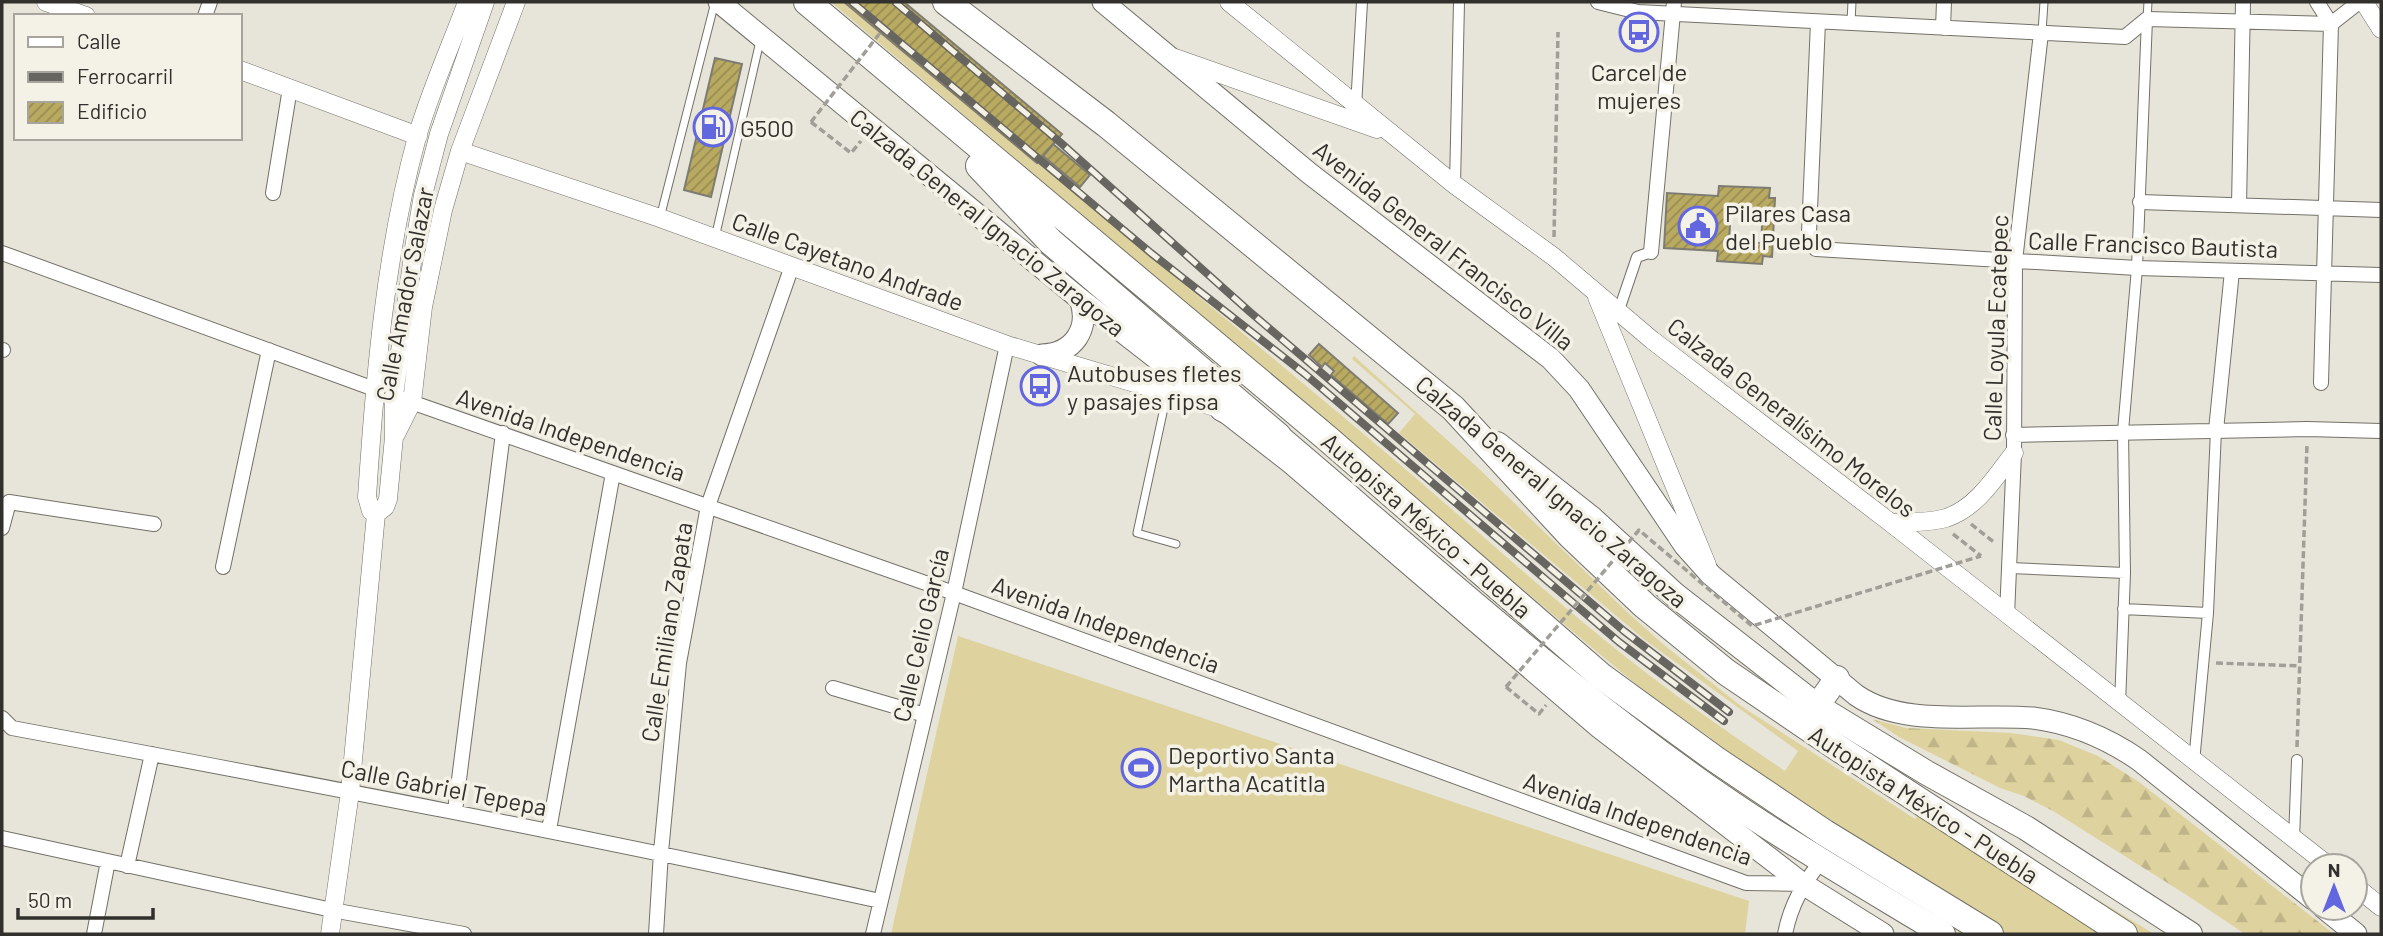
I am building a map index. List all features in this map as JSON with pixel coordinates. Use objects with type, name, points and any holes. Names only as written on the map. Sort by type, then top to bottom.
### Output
[{"type":"highway","points":[[807,2],[894,75],[1051,242],[1583,694],[1681,768],[1822,860],[1943,934]]},
{"type":"highway","name":"Calzada General Ignacio Zaragoza","points":[[946,2],[1106,124],[1592,519],[1675,595],[1817,706],[1927,774],[2026,828],[2190,934]]},
{"type":"highway","name":"Autopista México - Puebla","points":[[894,75],[1328,439],[1601,676],[1657,719],[1770,796],[1990,934]]},
{"type":"highway","name":"Autopista México - Puebla","points":[[1453,408],[1570,535],[1645,606],[1726,672],[2124,934]]},
{"type":"highway","points":[[1222,409],[1278,436]]},
{"type":"highway","points":[[1817,706],[1837,678]]},
{"type":"main road","name":"Calzada General Ignacio Zaragoza","points":[[717,2],[762,36],[1080,299],[1291,463],[1556,693],[1803,884],[1883,934]]},
{"type":"main road","name":"Avenida General Francisco Villa","points":[[1103,2],[1309,173],[1557,364],[1598,415],[1685,547],[1711,575],[1870,705],[1910,715],[2011,716],[2053,720],[2118,745],[2299,889]]},
{"type":"main road","points":[[1042,355],[1061,352],[1077,340],[1083,324],[1080,299]]},
{"type":"main road","points":[[2342,922],[2357,934]]},
{"type":"street","points":[[46,2],[80,14]]},
{"type":"street","name":"Calle Amador Salazar","points":[[376,514],[371,511],[367,497],[372,435],[385,298],[402,202],[418,136],[467,2]]},
{"type":"street","name":"Calle Amador Salazar","points":[[376,514],[385,508],[388,499],[394,437],[394,396],[423,195],[439,134],[485,2]]},
{"type":"street","name":"Calle Amador Salazar","points":[[394,437],[412,402],[423,307],[443,210],[460,151],[516,2]]},
{"type":"street","name":"Calzada Generalísimo Morelos","points":[[1230,2],[1455,185],[1554,257],[1618,313],[2312,852]]},
{"type":"street","points":[[1356,107],[1362,2]]},
{"type":"street","points":[[1455,185],[1459,2]]},
{"type":"street","points":[[1598,2],[1756,18],[2125,37],[2147,19],[2331,24],[2359,2]]},
{"type":"street","points":[[1756,18],[1757,2]]},
{"type":"street","points":[[1943,28],[1944,2]]},
{"type":"street","points":[[2239,205],[2243,2]]},
{"type":"street","points":[[2317,2],[2331,24],[2328,208],[2321,383]]},
{"type":"street","points":[[2364,2],[2381,29]]},
{"type":"street","points":[[1618,313],[1637,257],[1651,252],[1674,8]]},
{"type":"street","points":[[2120,704],[2125,573],[2123,431],[2137,268],[2147,19]]},
{"type":"street","name":"Calle Francisco Bautista","points":[[1818,22],[1809,233],[1816,249],[2137,268],[2381,275]]},
{"type":"street","name":"Calle Loyula Ecatepec","points":[[2007,615],[2014,444],[2015,261],[2041,33]]},
{"type":"street","points":[[1165,55],[1390,133]]},
{"type":"street","points":[[242,71],[418,136]]},
{"type":"street","points":[[273,193],[290,88]]},
{"type":"street","name":"Calle Cayetano Andrade","points":[[460,151],[660,218],[1007,345],[1222,409]]},
{"type":"street","points":[[2140,202],[2381,210]]},
{"type":"street","points":[[2,253],[377,390]]},
{"type":"street","name":"Calle Emiliano Zapata","points":[[656,934],[661,852],[680,663],[708,506],[792,266]]},
{"type":"street","points":[[2194,762],[2208,613],[2216,430],[2232,271]]},
{"type":"street","points":[[1594,291],[1711,575]]},
{"type":"street","name":"Calle Celio García","points":[[873,934],[954,593],[1007,345]]},
{"type":"street","points":[[223,567],[269,350]]},
{"type":"street","name":"Calle Amador Salazar","points":[[372,435],[394,396]]},
{"type":"street","name":"Avenida Independencia","points":[[394,396],[954,593],[1746,883],[1803,884]]},
{"type":"street","points":[[1891,523],[1947,517],[1964,509],[1984,492],[2014,444],[2123,431],[2381,431]]},
{"type":"street","points":[[455,811],[503,433]]},
{"type":"street","points":[[549,830],[613,472]]},
{"type":"street","points":[[2,528],[9,502],[154,524]]},
{"type":"street","name":"Calle Amador Salazar","points":[[330,934],[350,792],[376,514]]},
{"type":"street","points":[[2010,561],[2125,573]]},
{"type":"street","points":[[2123,609],[2208,613]]},
{"type":"street","points":[[833,688],[925,715]]},
{"type":"street","name":"Calle Gabriel Tepepa","points":[[2,718],[12,728],[661,852],[880,901]]},
{"type":"street","points":[[127,866],[152,754]]},
{"type":"street","points":[[2294,838],[2297,760]]},
{"type":"street","points":[[2,838],[332,910],[464,934]]},
{"type":"street","points":[[1785,934],[1789,913],[1803,884],[1822,860]]},
{"type":"street","points":[[94,934],[108,862]]},
{"type":"lane","points":[[660,218],[717,2]]},
{"type":"lane","points":[[1851,23],[1852,2]]},
{"type":"lane","name":"Calle Loyula Ecatepec","points":[[2041,33],[2044,2]]},
{"type":"lane","points":[[2147,19],[2148,2]]},
{"type":"lane","points":[[715,238],[762,36]]},
{"type":"lane","points":[[1167,393],[1137,533],[1176,544]]},
{"type":"path","points":[[1554,257],[1558,32]]},
{"type":"path","points":[[851,153],[811,122],[880,33]]},
{"type":"path","points":[[2297,760],[2307,429]]},
{"type":"path","points":[[1966,520],[2010,561]]},
{"type":"path","points":[[1539,714],[1506,687],[1639,530],[1752,626],[1981,556],[1952,535],[1959,527]]},
{"type":"path","points":[[2216,663],[2300,666]]},
{"type":"green space","points":[[831,2],[846,2],[1385,452],[1579,619],[1715,723],[1785,771],[1798,751],[1645,640],[1399,433],[1415,414],[1352,359],[1354,356],[1476,466],[1626,611],[1741,706],[1915,819],[1928,796],[2154,934],[1962,934],[1692,764],[1711,738],[1654,699],[1590,646]]},
{"type":"green space","name":"Deportivo Santa Martha Acatitla","points":[[958,636],[1749,901],[1745,934],[891,934]]},
{"type":"green space","points":[[1872,719],[1906,728],[2011,733],[2059,740],[2098,756],[2139,782],[2299,907],[2299,922],[2319,922],[2334,934],[2245,934],[2053,811],[2024,796],[2000,788],[1899,737]]},
{"type":"building","points":[[844,2],[904,2],[1062,134],[1037,163]]},
{"type":"building","name":"G500","points":[[715,58],[742,64],[711,197],[684,190]]},
{"type":"building","points":[[1053,144],[1090,175],[1080,187],[1043,156]]},
{"type":"building","name":"Pilares Casa del Pueblo","points":[[1719,186],[1770,188],[1769,198],[1775,198],[1772,257],[1763,256],[1762,264],[1717,261],[1718,251],[1664,248],[1667,193],[1718,196]],"holes":[[[1731,208],[1763,210],[1761,243],[1729,241]]]},
{"type":"building","points":[[1319,344],[1398,413],[1388,424],[1331,375],[1334,371],[1325,363],[1322,367],[1309,355]]},
{"type":"railway","points":[[852,2],[1151,253],[1305,374],[1619,642],[1724,721]]},
{"type":"railway","points":[[895,2],[1061,143],[1250,312],[1624,631],[1729,712]]},
{"type":"place","name":"Carcel de mujeres","points":[[1639,32]]},
{"type":"place","name":"G500","points":[[713,127]]},
{"type":"place","name":"Pilares Casa del Pueblo","points":[[1698,226]]},
{"type":"place","name":"Autobuses fletes y pasajes fipsa","points":[[1040,386]]},
{"type":"place","name":"Deportivo Santa Martha Acatitla","points":[[1141,768]]}]
